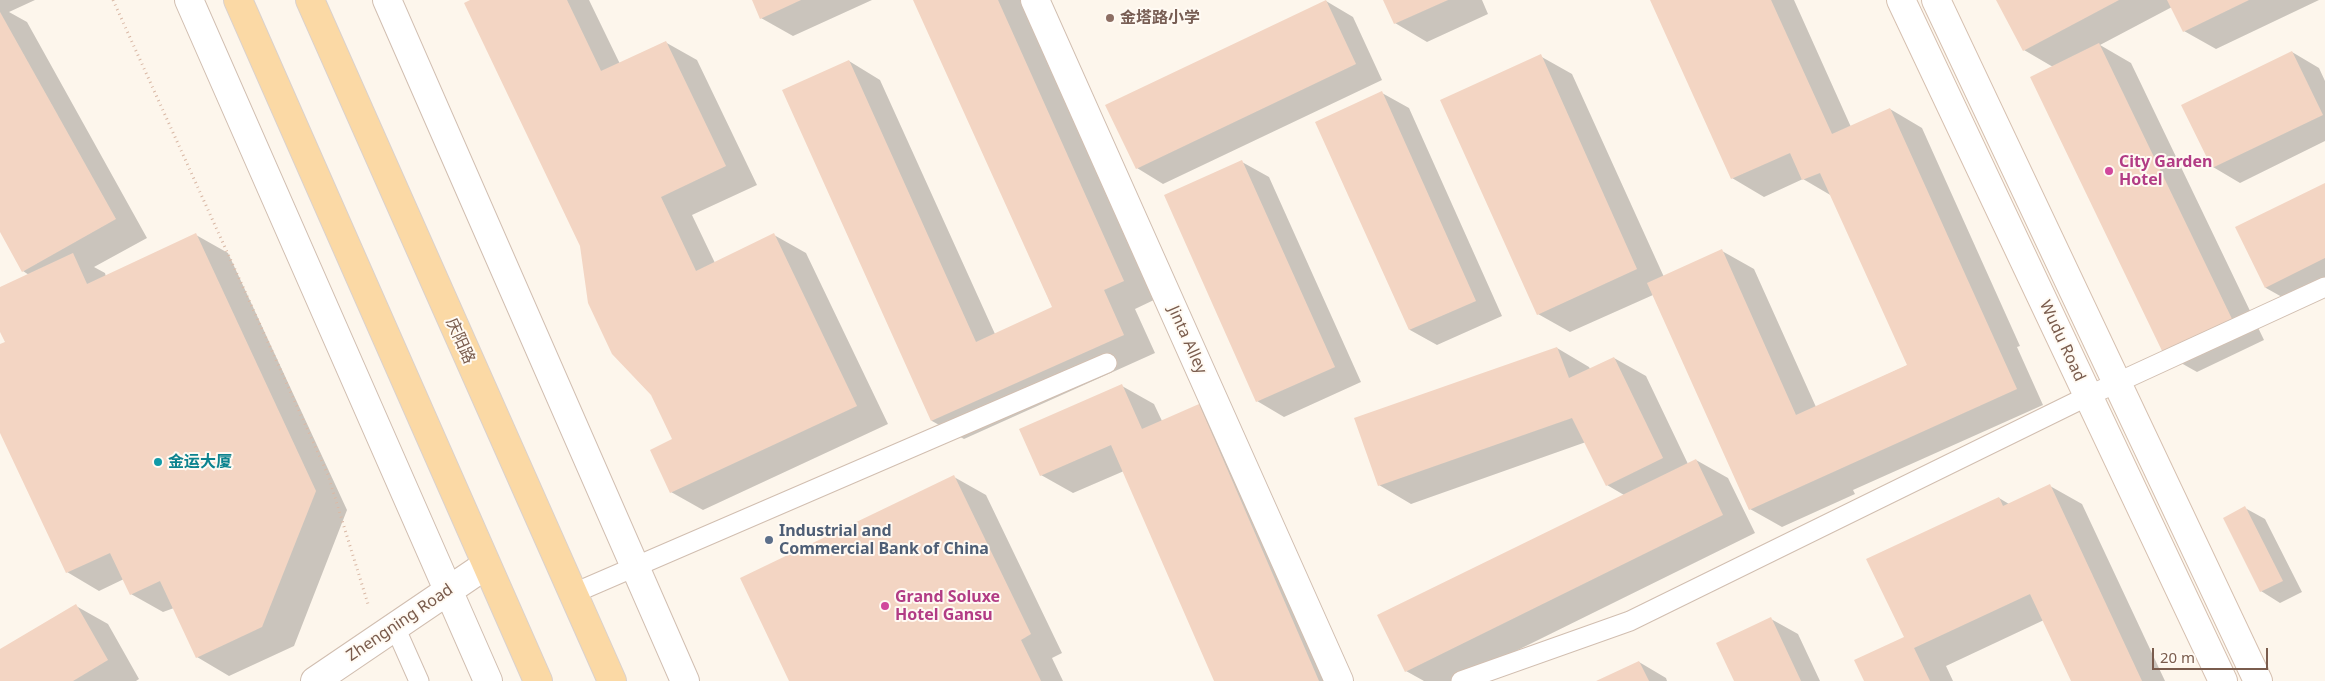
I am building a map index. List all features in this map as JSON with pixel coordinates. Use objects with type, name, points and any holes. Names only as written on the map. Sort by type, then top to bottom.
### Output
[{"type":"main road","points":[[238,0],[538,681]]},
{"type":"main road","name":"庆阳路","points":[[310,0],[612,681]]},
{"type":"street","points":[[189,0],[488,681]]},
{"type":"street","points":[[387,0],[685,681]]},
{"type":"street","name":"Jinta Alley","points":[[1036,0],[1339,681]]},
{"type":"street","name":"Wudu Road","points":[[1901,0],[2223,681]]},
{"type":"street","name":"Wudu Road","points":[[1936,0],[2258,681]]},
{"type":"street","name":"Zhengning Road","points":[[314,681],[486,565]]},
{"type":"lane","points":[[1461,681],[1630,621],[2117,382],[2325,287]]},
{"type":"lane","points":[[572,594],[1107,363]]},
{"type":"lane","points":[[387,632],[419,681]]},
{"type":"path","points":[[113,0],[328,475],[387,632]]},
{"type":"building","points":[[470,0],[567,0],[601,71],[666,41],[726,166],[661,197],[696,271],[774,233],[857,406],[670,493],[650,450],[672,439],[651,395],[612,354],[588,303],[580,246],[464,3]]},
{"type":"building","points":[[752,0],[801,0],[760,19]]},
{"type":"building","points":[[913,0],[998,0],[1124,281],[1104,290],[1124,335],[931,421],[782,90],[849,60],[976,342],[1052,307]]},
{"type":"building","points":[[1326,0],[1356,64],[1136,169],[1105,105]]},
{"type":"building","points":[[1383,0],[1448,0],[1394,24]]},
{"type":"building","points":[[1650,0],[1771,0],[1832,134],[1890,108],[2017,389],[1749,510],[1647,283],[1722,249],[1796,415],[1907,365],[1820,173],[1802,180],[1790,153],[1731,179]]},
{"type":"building","points":[[1996,0],[2119,0],[2023,51]]},
{"type":"building","points":[[2167,0],[2249,0],[2183,32]]},
{"type":"building","points":[[0,12],[116,219],[22,272],[0,232]]},
{"type":"building","points":[[2099,43],[2233,321],[2164,355],[2030,77]]},
{"type":"building","points":[[2292,51],[2323,115],[2212,168],[2181,105]]},
{"type":"building","points":[[1541,54],[1637,269],[1537,315],[1440,100]]},
{"type":"building","points":[[1382,91],[1476,301],[1409,330],[1315,122]]},
{"type":"building","points":[[1242,160],[1335,367],[1256,402],[1164,195]]},
{"type":"building","points":[[2325,183],[2325,258],[2265,288],[2235,227]]},
{"type":"building","name":"金运大厦","points":[[196,233],[316,491],[262,627],[196,658],[160,581],[130,595],[110,553],[66,573],[0,433],[0,344],[5,342],[0,332],[0,287],[73,253],[87,284]]},
{"type":"building","points":[[1557,347],[1569,378],[1614,357],[1663,458],[1606,486],[1572,418],[1378,486],[1354,418]]},
{"type":"building","points":[[1122,384],[1142,429],[1199,404],[1319,681],[1214,681],[1111,445],[1040,476],[1019,429]]},
{"type":"building","points":[[1696,459],[1723,515],[1405,672],[1377,615]]},
{"type":"building","name":"Grand Soluxe Hotel Gansu","points":[[954,475],[1031,634],[1021,640],[1041,681],[789,681],[740,578]]},
{"type":"building","points":[[2050,484],[2142,681],[2071,681],[2030,594],[1914,648],[1930,681],[1864,681],[1854,660],[1904,637],[1866,559],[1999,497],[2003,506]]},
{"type":"building","points":[[2245,506],[2283,581],[2260,592],[2223,518]]},
{"type":"building","points":[[76,604],[108,660],[73,681],[0,681],[0,649]]},
{"type":"building","points":[[1771,617],[1801,681],[1734,681],[1716,643]]},
{"type":"building","points":[[1639,661],[1649,681],[1596,681]]},
{"type":"place","name":"金塔路小学","points":[[1110,18]]},
{"type":"place","name":"City Garden Hotel","points":[[2109,171]]},
{"type":"place","name":"金运大厦","points":[[158,462]]},
{"type":"place","name":"Industrial and Commercial Bank of China","points":[[769,540]]},
{"type":"place","name":"Grand Soluxe Hotel Gansu","points":[[885,606]]}]
